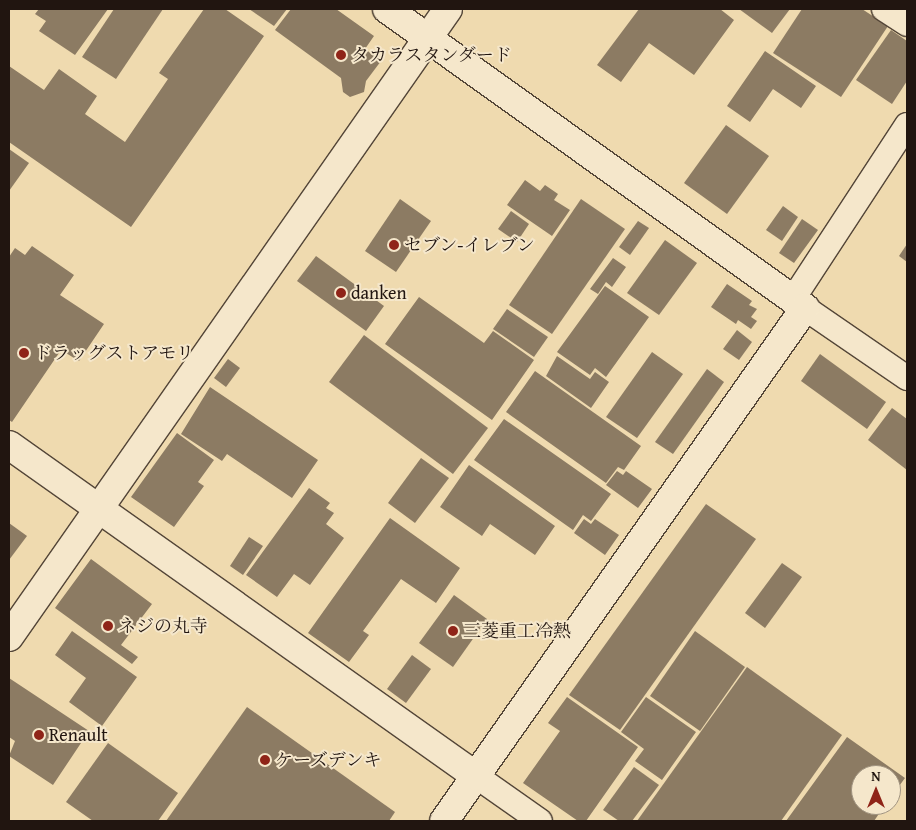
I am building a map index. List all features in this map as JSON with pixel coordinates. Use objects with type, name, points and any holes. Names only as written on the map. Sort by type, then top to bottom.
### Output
[{"type":"street","points":[[387,9],[799,304],[907,378]]},
{"type":"street","points":[[9,637],[448,9]]},
{"type":"street","points":[[884,9],[907,24]]},
{"type":"street","points":[[444,821],[799,304],[907,125]]},
{"type":"street","points":[[9,445],[540,821]]},
{"type":"building","points":[[39,9],[108,9],[75,55],[39,31],[46,21],[35,14]]},
{"type":"building","points":[[114,9],[163,9],[116,79],[82,57]]},
{"type":"building","points":[[204,9],[225,9],[264,36],[131,227],[9,142],[9,66],[44,90],[59,69],[97,96],[85,114],[125,142],[168,79],[159,73]]},
{"type":"building","points":[[249,9],[287,9],[274,26]]},
{"type":"building","name":"タカラスタンダード","points":[[291,9],[336,9],[374,36],[365,49],[381,61],[366,81],[364,92],[350,97],[343,92],[341,78],[275,30]]},
{"type":"building","points":[[639,9],[720,9],[734,20],[694,75],[649,43],[621,82],[597,65]]},
{"type":"building","points":[[739,9],[790,9],[772,33]]},
{"type":"building","points":[[802,9],[862,9],[888,26],[841,97],[773,53]]},
{"type":"building","points":[[891,30],[907,41],[907,81],[892,104],[856,80]]},
{"type":"building","points":[[765,51],[816,86],[801,108],[773,89],[750,122],[727,106]]},
{"type":"building","points":[[726,125],[769,156],[727,214],[684,183]]},
{"type":"building","points":[[9,149],[29,163],[9,191]]},
{"type":"building","points":[[525,180],[540,191],[545,185],[558,194],[554,200],[570,210],[552,236],[507,205]]},
{"type":"building","points":[[400,199],[431,221],[396,272],[365,251]]},
{"type":"building","points":[[581,199],[625,229],[552,334],[509,305]]},
{"type":"building","points":[[783,206],[798,217],[782,241],[766,230]]},
{"type":"building","points":[[511,211],[529,224],[517,242],[498,229]]},
{"type":"building","points":[[802,219],[818,230],[794,263],[779,253]]},
{"type":"building","points":[[638,221],[649,228],[630,255],[619,247]]},
{"type":"building","points":[[665,240],[697,263],[659,315],[627,293]]},
{"type":"building","points":[[907,244],[907,262],[899,256]]},
{"type":"building","points":[[32,246],[74,275],[60,295],[104,324],[79,361],[61,350],[12,422],[9,420],[9,257],[15,248],[25,255]]},
{"type":"building","name":"danken","points":[[316,256],[384,306],[366,331],[297,281]]},
{"type":"building","points":[[613,258],[626,267],[612,287],[606,282],[598,294],[590,289]]},
{"type":"building","points":[[727,284],[752,301],[749,305],[757,309],[751,317],[757,321],[751,329],[738,320],[736,324],[711,307]]},
{"type":"building","points":[[605,286],[649,317],[606,377],[595,368],[590,375],[557,352]]},
{"type":"building","points":[[419,297],[484,343],[493,331],[534,360],[492,420],[385,344]]},
{"type":"building","points":[[507,309],[548,337],[534,357],[493,329]]},
{"type":"building","points":[[737,330],[752,342],[739,360],[723,349]]},
{"type":"building","points":[[364,335],[488,428],[453,474],[329,382]]},
{"type":"building","points":[[652,352],[683,374],[637,438],[606,417]]},
{"type":"building","points":[[820,354],[886,402],[867,429],[801,381]]},
{"type":"building","points":[[557,356],[590,379],[595,372],[609,382],[591,408],[546,376]]},
{"type":"building","points":[[228,359],[240,368],[226,387],[214,378]]},
{"type":"building","points":[[707,369],[724,382],[673,454],[655,442]]},
{"type":"building","points":[[535,371],[641,446],[624,470],[618,467],[606,483],[506,412]]},
{"type":"building","points":[[210,387],[318,460],[292,498],[227,454],[222,461],[181,434]]},
{"type":"building","points":[[892,408],[907,419],[907,470],[868,440]]},
{"type":"building","points":[[504,419],[611,494],[591,521],[583,515],[573,530],[474,460]]},
{"type":"building","points":[[177,433],[214,460],[198,482],[204,486],[174,527],[131,497]]},
{"type":"building","points":[[421,458],[449,478],[415,523],[388,503]]},
{"type":"building","points":[[469,465],[555,526],[535,555],[490,524],[482,536],[440,507]]},
{"type":"building","points":[[617,471],[623,475],[626,471],[652,489],[638,508],[606,485]]},
{"type":"building","points":[[309,488],[330,503],[326,508],[334,513],[326,524],[344,538],[310,585],[294,574],[277,597],[246,575]]},
{"type":"building","points":[[706,504],[756,539],[620,730],[569,695]]},
{"type":"building","points":[[390,518],[460,568],[436,603],[401,579],[363,631],[369,635],[349,662],[308,633]]},
{"type":"building","points":[[584,519],[591,524],[595,519],[619,535],[605,555],[574,533]]},
{"type":"building","points":[[9,523],[27,536],[9,560]]},
{"type":"building","points":[[249,537],[263,546],[243,575],[230,566]]},
{"type":"building","name":"ネジの丸寺","points":[[91,559],[152,604],[121,645],[138,657],[132,664],[55,608]]},
{"type":"building","points":[[782,563],[802,577],[765,628],[745,613]]},
{"type":"building","name":"三菱重工冷熱","points":[[454,595],[487,619],[453,667],[419,643]]},
{"type":"building","points":[[72,631],[137,677],[102,726],[69,702],[86,678],[55,655]]},
{"type":"building","points":[[695,631],[745,667],[700,731],[650,696]]},
{"type":"building","points":[[412,655],[431,669],[406,703],[387,689]]},
{"type":"building","points":[[747,667],[842,735],[781,821],[637,821]]},
{"type":"building","points":[[9,678],[89,731],[53,785],[9,756],[15,741],[9,737]]},
{"type":"building","points":[[567,697],[638,747],[586,821],[578,821],[523,783],[560,731],[548,723]]},
{"type":"building","points":[[646,697],[696,732],[662,780],[635,761],[644,749],[621,732]]},
{"type":"building","name":"ケーズデンキ","points":[[247,707],[395,812],[389,821],[166,821]]},
{"type":"building","points":[[847,737],[887,765],[851,765],[851,815],[878,815],[874,821],[786,821]]},
{"type":"building","points":[[108,743],[178,793],[158,821],[93,821],[66,802]]},
{"type":"building","points":[[634,767],[659,785],[632,821],[619,821],[603,810]]},
{"type":"building","points":[[901,775],[905,778],[901,783]]},
{"type":"place","name":"タカラスタンダード","points":[[341,55]]},
{"type":"place","name":"セブン-イレブン","points":[[394,245]]},
{"type":"place","name":"danken","points":[[341,293]]},
{"type":"place","name":"ドラッグストアモリ","points":[[24,353]]},
{"type":"place","name":"ネジの丸寺","points":[[108,626]]},
{"type":"place","name":"三菱重工冷熱","points":[[453,631]]},
{"type":"place","name":"Renault","points":[[39,735]]},
{"type":"place","name":"ケーズデンキ","points":[[265,760]]}]
